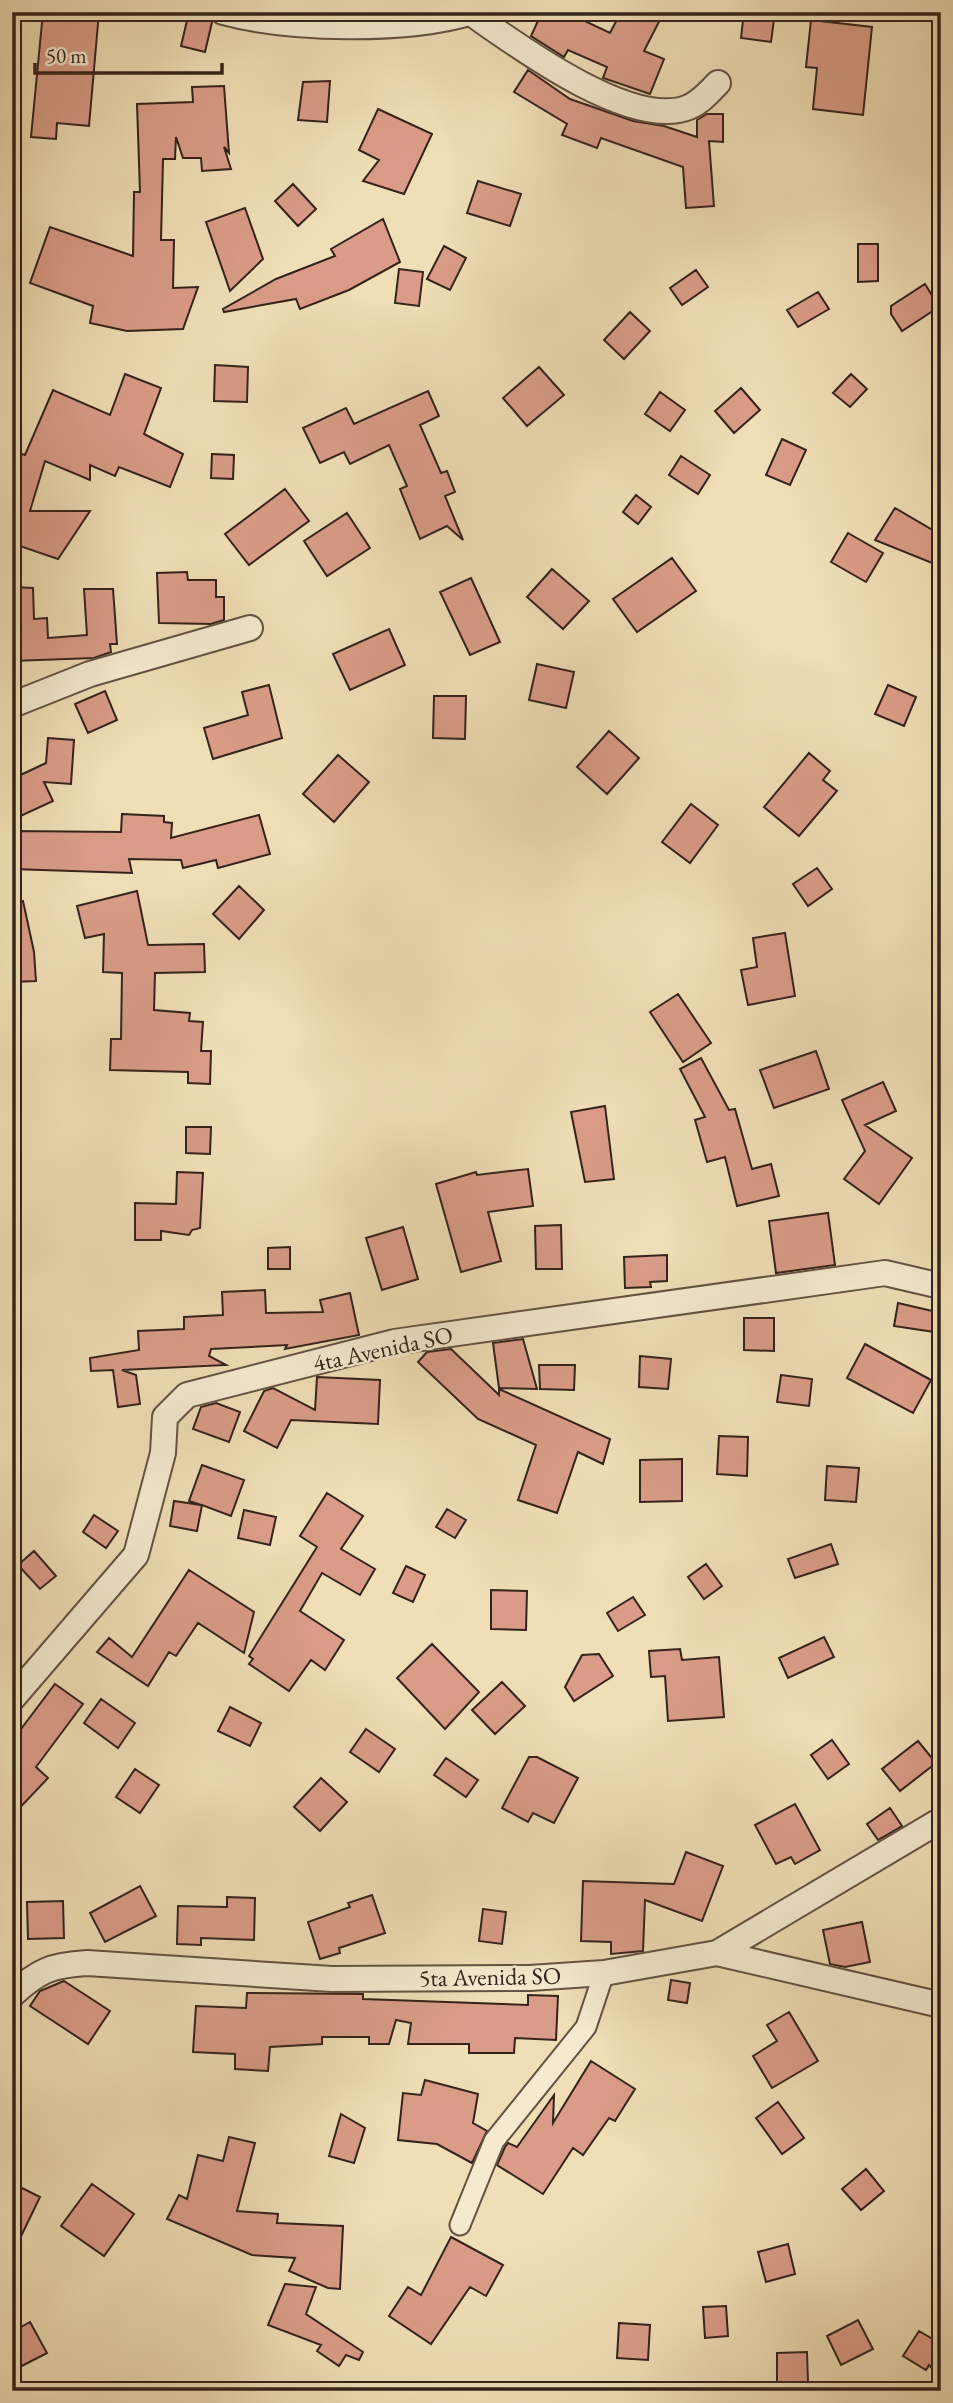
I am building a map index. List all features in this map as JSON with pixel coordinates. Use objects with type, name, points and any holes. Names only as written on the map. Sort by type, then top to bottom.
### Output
[{"type":"street","points":[[223,12],[280,21],[383,26],[472,13],[532,57],[573,80],[646,108],[667,111],[687,108],[702,100],[718,83]]},
{"type":"street","points":[[12,705],[90,674],[250,628]]},
{"type":"street","name":"4ta Avenida SO","points":[[12,1699],[136,1555],[163,1453],[165,1417],[187,1395],[394,1342],[885,1273],[941,1286]]},
{"type":"street","name":"5ta Avenida SO","points":[[12,1995],[32,1976],[57,1964],[87,1963],[332,1979],[530,1978],[604,1973],[717,1953],[941,1820]]},
{"type":"street","points":[[717,1953],[941,2005]]},
{"type":"street","points":[[460,2225],[494,2141],[586,2027],[604,1973]]},
{"type":"building","points":[[43,12],[99,12],[89,126],[57,123],[56,139],[31,137]]},
{"type":"building","points":[[189,12],[209,16],[212,22],[205,52],[181,46]]},
{"type":"building","points":[[542,12],[566,12],[610,33],[621,12],[664,12],[644,51],[664,59],[650,94],[603,78],[607,67],[568,50],[564,57],[531,36]]},
{"type":"building","points":[[744,12],[775,12],[771,42],[741,38]]},
{"type":"building","points":[[811,20],[872,27],[863,115],[813,109],[817,68],[806,67]]},
{"type":"building","points":[[528,70],[570,99],[633,121],[664,126],[697,137],[697,120],[707,114],[723,114],[723,142],[709,141],[714,206],[686,208],[683,167],[601,138],[597,148],[562,135],[567,124],[514,92]]},
{"type":"building","points":[[330,81],[327,122],[298,120],[303,82]]},
{"type":"building","points":[[224,86],[229,153],[224,147],[231,169],[202,171],[201,158],[183,158],[176,137],[175,159],[163,159],[161,240],[174,240],[173,288],[198,287],[183,329],[127,331],[90,323],[93,306],[30,283],[50,227],[133,256],[134,192],[140,192],[137,104],[193,102],[192,87]]},
{"type":"building","points":[[378,109],[432,134],[404,194],[363,181],[379,160],[359,150]]},
{"type":"building","points":[[478,181],[521,194],[510,226],[467,213]]},
{"type":"building","points":[[293,184],[316,209],[298,226],[275,201]]},
{"type":"building","points":[[245,208],[263,259],[230,291],[206,222]]},
{"type":"building","points":[[383,219],[400,262],[349,290],[300,309],[296,299],[224,312],[223,309],[276,279],[335,256],[331,249]]},
{"type":"building","points":[[858,244],[878,244],[878,281],[858,282]]},
{"type":"building","points":[[444,246],[466,258],[450,290],[427,279]]},
{"type":"building","points":[[399,269],[423,272],[419,306],[395,303]]},
{"type":"building","points":[[696,270],[708,287],[682,305],[670,288]]},
{"type":"building","points":[[925,284],[939,307],[902,331],[891,314],[891,306]]},
{"type":"building","points":[[818,292],[829,309],[798,327],[787,310]]},
{"type":"building","points":[[630,312],[650,331],[624,359],[604,340]]},
{"type":"building","points":[[215,365],[248,367],[247,402],[214,401]]},
{"type":"building","points":[[539,367],[564,395],[527,426],[503,398]]},
{"type":"building","points":[[125,374],[161,388],[144,434],[183,454],[170,487],[119,467],[115,476],[90,465],[90,480],[45,461],[30,511],[90,511],[58,559],[20,546],[18,555],[12,554],[12,451],[25,455],[53,390],[110,415]]},
{"type":"building","points":[[851,374],[867,389],[850,407],[833,393]]},
{"type":"building","points":[[741,388],[760,410],[734,433],[715,411]]},
{"type":"building","points":[[428,391],[439,416],[420,425],[441,473],[447,471],[455,492],[445,496],[463,540],[447,526],[420,539],[400,489],[407,486],[389,445],[350,464],[344,452],[320,463],[303,428],[346,408],[354,424]]},
{"type":"building","points":[[660,392],[685,410],[670,431],[645,414]]},
{"type":"building","points":[[782,439],[806,450],[790,485],[766,475]]},
{"type":"building","points":[[212,454],[234,455],[233,479],[211,478]]},
{"type":"building","points":[[681,456],[710,475],[698,494],[669,475]]},
{"type":"building","points":[[285,489],[309,521],[249,565],[225,534]]},
{"type":"building","points":[[636,495],[651,507],[638,524],[623,512]]},
{"type":"building","points":[[895,508],[941,535],[932,563],[875,540]]},
{"type":"building","points":[[347,513],[370,548],[327,576],[304,541]]},
{"type":"building","points":[[848,533],[883,553],[866,582],[831,562]]},
{"type":"building","points":[[672,558],[696,591],[637,632],[613,599]]},
{"type":"building","points":[[552,569],[589,601],[563,629],[527,597]]},
{"type":"building","points":[[187,572],[188,580],[216,580],[216,597],[224,597],[224,620],[211,624],[159,623],[157,573]]},
{"type":"building","points":[[471,578],[500,642],[470,655],[440,592]]},
{"type":"building","points":[[12,587],[33,588],[34,619],[47,618],[48,638],[87,635],[84,589],[113,589],[117,644],[110,644],[111,652],[94,658],[12,661]]},
{"type":"building","points":[[389,629],[405,665],[350,690],[333,654]]},
{"type":"building","points":[[537,664],[574,672],[566,708],[529,700]]},
{"type":"building","points":[[269,685],[282,738],[213,759],[204,728],[248,715],[242,692]]},
{"type":"building","points":[[888,685],[916,697],[904,726],[875,714]]},
{"type":"building","points":[[105,691],[117,720],[88,733],[75,704]]},
{"type":"building","points":[[434,696],[466,696],[465,739],[433,738]]},
{"type":"building","points":[[609,731],[639,758],[607,794],[577,767]]},
{"type":"building","points":[[48,738],[74,740],[71,784],[44,782],[53,801],[12,820],[12,779],[46,763]]},
{"type":"building","points":[[809,753],[830,771],[823,780],[837,791],[799,836],[764,807]]},
{"type":"building","points":[[338,755],[369,782],[334,822],[303,794]]},
{"type":"building","points":[[691,804],[718,825],[690,863],[662,842]]},
{"type":"building","points":[[122,814],[164,816],[164,822],[172,823],[171,838],[259,815],[270,854],[218,868],[216,860],[183,868],[181,860],[129,859],[132,873],[12,869],[12,831],[121,832]]},
{"type":"building","points":[[817,868],[832,889],[808,906],[793,884]]},
{"type":"building","points":[[239,886],[264,910],[239,939],[213,914]]},
{"type":"building","points":[[137,891],[148,945],[204,944],[205,972],[155,973],[154,1010],[190,1013],[189,1021],[203,1022],[201,1051],[211,1051],[210,1084],[188,1083],[188,1072],[110,1070],[111,1039],[121,1039],[122,973],[103,972],[104,934],[85,938],[77,906]]},
{"type":"building","points":[[23,901],[34,952],[36,981],[12,982],[12,902]]},
{"type":"building","points":[[785,933],[795,996],[748,1005],[741,970],[757,967],[753,938]]},
{"type":"building","points":[[678,994],[711,1043],[683,1062],[650,1012]]},
{"type":"building","points":[[816,1051],[829,1089],[774,1108],[760,1070]]},
{"type":"building","points":[[701,1058],[729,1110],[735,1109],[752,1169],[771,1164],[779,1196],[737,1206],[725,1157],[707,1162],[695,1120],[705,1117],[680,1069]]},
{"type":"building","points":[[883,1082],[896,1111],[865,1125],[912,1158],[879,1204],[844,1179],[865,1151],[842,1100]]},
{"type":"building","points":[[605,1106],[614,1179],[585,1182],[571,1112]]},
{"type":"building","points":[[186,1127],[211,1127],[210,1154],[186,1153]]},
{"type":"building","points":[[528,1169],[533,1206],[488,1212],[501,1261],[461,1272],[436,1184],[476,1172],[477,1175]]},
{"type":"building","points":[[177,1172],[203,1173],[200,1228],[192,1230],[189,1235],[161,1231],[161,1240],[135,1240],[135,1203],[176,1204]]},
{"type":"building","points":[[828,1213],[835,1265],[776,1273],[769,1221]]},
{"type":"building","points":[[561,1225],[562,1269],[536,1269],[535,1226]]},
{"type":"building","points":[[403,1227],[418,1279],[382,1290],[366,1238]]},
{"type":"building","points":[[290,1247],[290,1269],[268,1269],[268,1248]]},
{"type":"building","points":[[667,1255],[667,1281],[650,1282],[651,1287],[625,1288],[624,1257]]},
{"type":"building","points":[[265,1290],[266,1313],[323,1312],[320,1300],[350,1293],[359,1335],[285,1349],[287,1345],[211,1349],[209,1356],[226,1365],[122,1370],[136,1375],[140,1404],[118,1407],[113,1370],[91,1371],[90,1358],[139,1350],[138,1331],[184,1329],[184,1317],[223,1315],[222,1292]]},
{"type":"building","points":[[898,1303],[941,1313],[941,1333],[894,1326]]},
{"type":"building","points":[[744,1318],[774,1318],[774,1351],[744,1350]]},
{"type":"building","points":[[523,1339],[537,1389],[499,1388],[493,1343]]},
{"type":"building","points":[[865,1344],[931,1380],[913,1413],[847,1378]]},
{"type":"building","points":[[451,1349],[499,1395],[499,1389],[610,1439],[603,1464],[578,1452],[557,1513],[518,1500],[536,1445],[478,1419],[418,1362],[427,1352]]},
{"type":"building","points":[[640,1356],[671,1359],[668,1389],[639,1387]]},
{"type":"building","points":[[539,1365],[575,1365],[574,1390],[540,1389]]},
{"type":"building","points":[[781,1375],[812,1379],[809,1406],[777,1402]]},
{"type":"building","points":[[317,1377],[380,1380],[378,1424],[291,1420],[277,1448],[244,1431],[264,1391],[273,1388],[315,1410]]},
{"type":"building","points":[[216,1403],[240,1412],[229,1442],[193,1429],[201,1407]]},
{"type":"building","points":[[719,1436],[748,1437],[747,1476],[717,1474]]},
{"type":"building","points":[[682,1459],[682,1501],[640,1502],[640,1460]]},
{"type":"building","points":[[202,1465],[244,1480],[231,1516],[202,1505],[197,1531],[170,1526],[174,1501],[201,1505],[189,1501]]},
{"type":"building","points":[[827,1466],[859,1468],[856,1502],[825,1500]]},
{"type":"building","points":[[327,1493],[363,1516],[341,1549],[375,1569],[360,1595],[322,1573],[300,1611],[344,1640],[325,1670],[311,1660],[289,1691],[249,1664],[253,1659],[249,1656],[317,1547],[300,1536]]},
{"type":"building","points":[[447,1509],[466,1520],[455,1538],[436,1527]]},
{"type":"building","points":[[244,1510],[276,1517],[270,1545],[238,1538]]},
{"type":"building","points":[[94,1515],[118,1531],[106,1548],[83,1532]]},
{"type":"building","points":[[831,1544],[838,1564],[795,1578],[788,1559]]},
{"type":"building","points":[[34,1551],[56,1576],[40,1589],[18,1565]]},
{"type":"building","points":[[706,1564],[722,1586],[704,1599],[688,1577]]},
{"type":"building","points":[[406,1566],[425,1575],[413,1602],[393,1593]]},
{"type":"building","points":[[189,1570],[254,1612],[244,1653],[198,1623],[176,1656],[169,1652],[148,1686],[97,1652],[109,1638],[132,1657]]},
{"type":"building","points":[[491,1590],[527,1591],[526,1630],[491,1629]]},
{"type":"building","points":[[633,1597],[645,1615],[618,1631],[607,1613]]},
{"type":"building","points":[[824,1637],[834,1657],[788,1678],[779,1658]]},
{"type":"building","points":[[432,1644],[479,1692],[445,1729],[397,1678]]},
{"type":"building","points":[[680,1649],[682,1660],[719,1657],[724,1717],[668,1721],[665,1676],[651,1677],[649,1651]]},
{"type":"building","points":[[599,1654],[613,1676],[574,1701],[565,1687],[582,1655]]},
{"type":"building","points":[[502,1682],[525,1706],[495,1734],[472,1710]]},
{"type":"building","points":[[55,1684],[83,1704],[36,1767],[48,1778],[12,1816],[12,1741]]},
{"type":"building","points":[[101,1699],[135,1723],[118,1748],[84,1723]]},
{"type":"building","points":[[230,1707],[261,1723],[250,1746],[218,1731]]},
{"type":"building","points":[[366,1729],[395,1749],[379,1772],[350,1752]]},
{"type":"building","points":[[832,1740],[849,1764],[828,1779],[811,1755]]},
{"type":"building","points":[[918,1741],[936,1763],[900,1791],[882,1769]]},
{"type":"building","points":[[529,1757],[537,1757],[578,1778],[554,1823],[533,1813],[528,1822],[502,1808]]},
{"type":"building","points":[[446,1758],[478,1780],[466,1797],[434,1775]]},
{"type":"building","points":[[135,1769],[159,1785],[140,1813],[116,1797]]},
{"type":"building","points":[[321,1778],[347,1802],[320,1831],[294,1807]]},
{"type":"building","points":[[795,1804],[820,1850],[795,1864],[791,1857],[776,1864],[755,1825]]},
{"type":"building","points":[[890,1808],[902,1826],[878,1840],[867,1824]]},
{"type":"building","points":[[686,1852],[723,1866],[702,1921],[645,1900],[643,1951],[611,1954],[611,1942],[581,1941],[583,1881],[674,1884]]},
{"type":"building","points":[[140,1886],[156,1916],[105,1942],[90,1913]]},
{"type":"building","points":[[372,1895],[385,1933],[339,1948],[340,1953],[320,1959],[308,1922],[350,1907],[348,1903]]},
{"type":"building","points":[[227,1897],[255,1898],[254,1940],[201,1938],[201,1945],[177,1944],[178,1906],[227,1907]]},
{"type":"building","points":[[63,1901],[64,1938],[28,1939],[27,1902]]},
{"type":"building","points":[[483,1909],[506,1912],[502,1944],[479,1941]]},
{"type":"building","points":[[862,1922],[870,1962],[845,1967],[830,1964],[823,1930]]},
{"type":"building","points":[[671,1980],[690,1983],[687,2003],[668,2000]]},
{"type":"building","points":[[64,1981],[110,2011],[88,2044],[30,2006],[40,1991]]},
{"type":"building","points":[[247,1993],[363,1994],[363,1999],[528,2005],[528,1995],[558,1996],[556,2040],[515,2038],[514,2053],[469,2053],[469,2044],[408,2044],[411,2023],[396,2020],[389,2044],[369,2044],[369,2037],[322,2037],[322,2044],[270,2047],[268,2071],[235,2069],[235,2054],[193,2052],[196,2006],[246,2008]]},
{"type":"building","points":[[789,2012],[818,2061],[772,2088],[753,2056],[777,2041],[767,2025]]},
{"type":"building","points":[[591,2061],[635,2089],[615,2121],[609,2118],[583,2155],[573,2148],[543,2194],[497,2165],[508,2143],[517,2147],[554,2095],[553,2123]]},
{"type":"building","points":[[425,2080],[478,2094],[473,2123],[487,2131],[472,2163],[437,2144],[398,2140],[403,2093],[421,2095]]},
{"type":"building","points":[[778,2102],[804,2138],[782,2154],[756,2118]]},
{"type":"building","points":[[341,2114],[365,2128],[354,2163],[329,2156]]},
{"type":"building","points":[[229,2137],[255,2143],[237,2211],[278,2214],[277,2223],[343,2226],[340,2289],[328,2288],[289,2271],[295,2258],[252,2255],[167,2219],[179,2195],[187,2199],[198,2155],[223,2161]]},
{"type":"building","points":[[866,2169],[884,2191],[861,2210],[842,2189]]},
{"type":"building","points":[[12,2183],[40,2197],[12,2255]]},
{"type":"building","points":[[92,2184],[134,2214],[104,2256],[61,2226]]},
{"type":"building","points":[[451,2237],[503,2265],[486,2296],[470,2287],[431,2344],[389,2316],[408,2287],[421,2295]]},
{"type":"building","points":[[788,2244],[795,2274],[766,2282],[758,2252]]},
{"type":"building","points":[[285,2284],[316,2287],[306,2314],[363,2352],[359,2360],[346,2355],[339,2366],[317,2351],[321,2345],[268,2325]]},
{"type":"building","points":[[726,2306],[728,2336],[705,2338],[703,2307]]},
{"type":"building","points":[[858,2320],[873,2349],[841,2365],[827,2336]]},
{"type":"building","points":[[30,2322],[47,2353],[12,2371],[12,2332]]},
{"type":"building","points":[[619,2323],[650,2325],[648,2360],[617,2358]]},
{"type":"building","points":[[919,2331],[941,2344],[941,2378],[929,2365],[926,2370],[903,2356]]},
{"type":"building","points":[[807,2352],[808,2382],[777,2382],[777,2353]]}]
